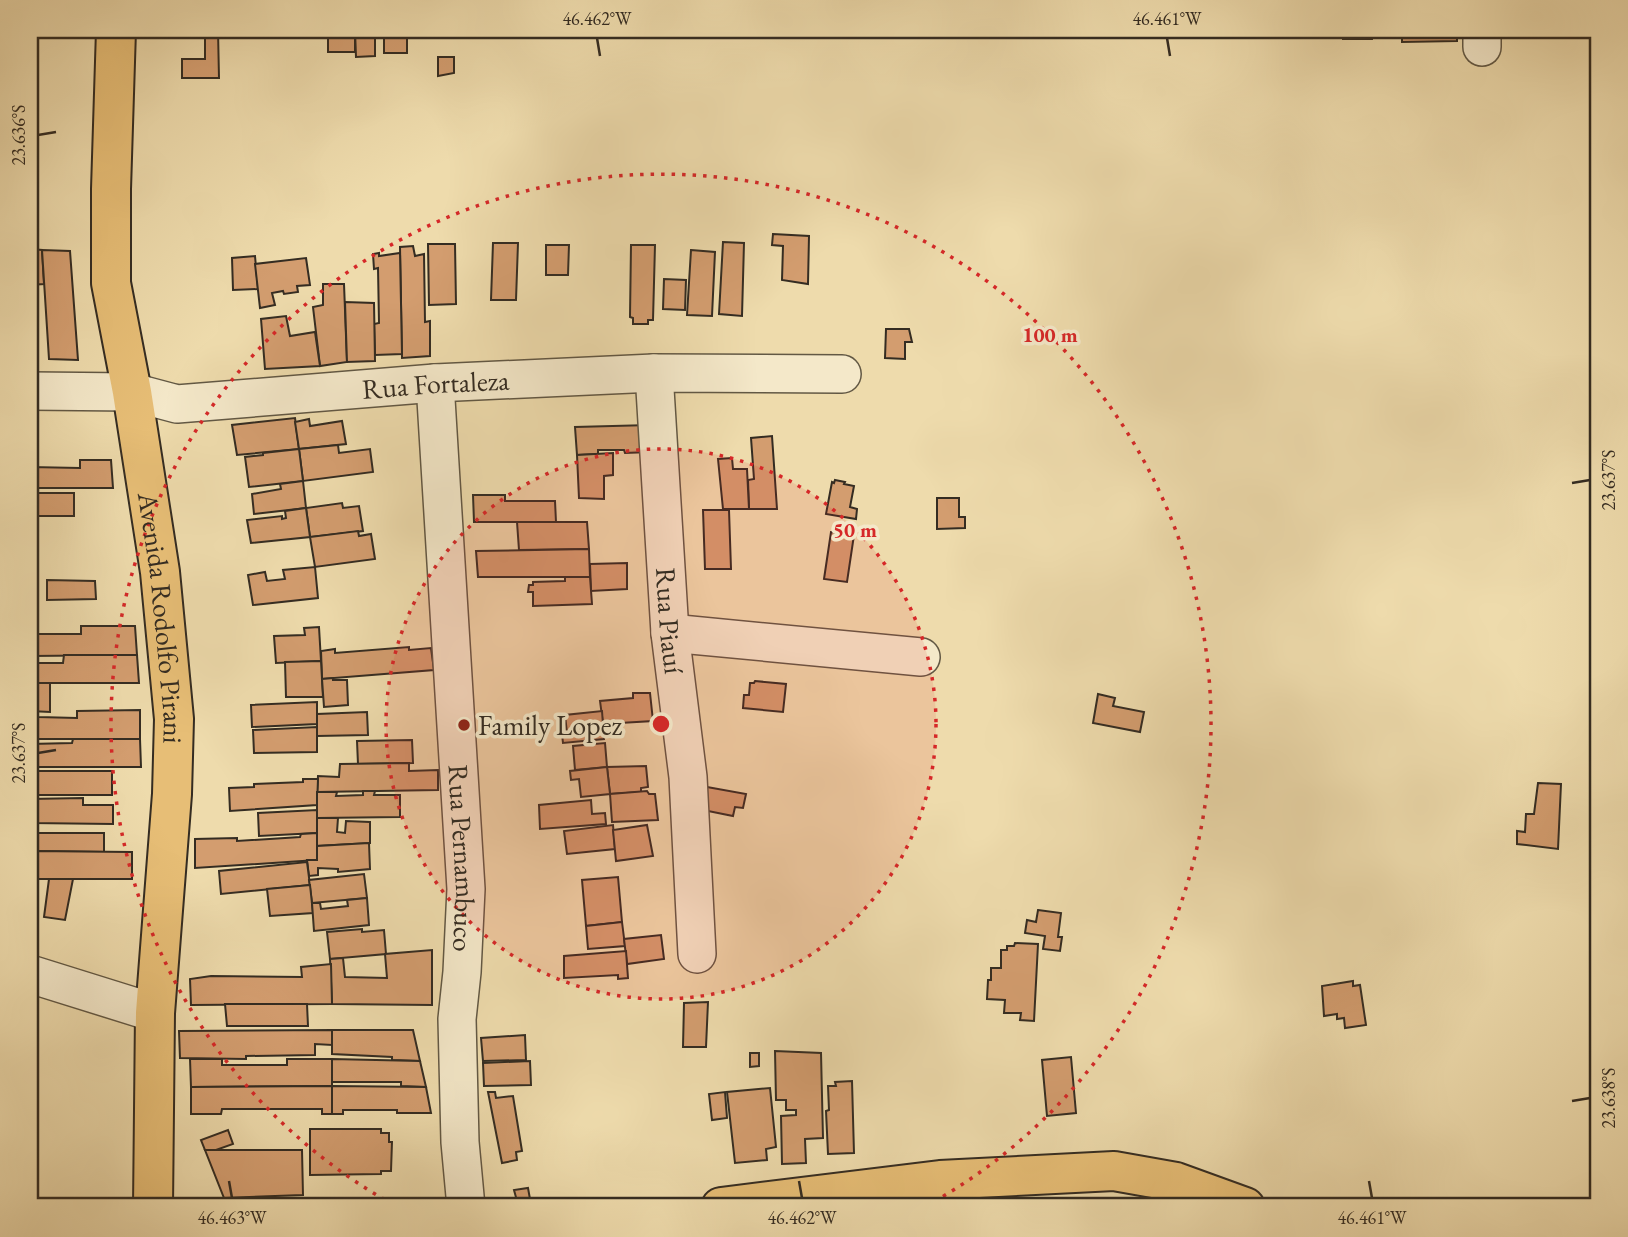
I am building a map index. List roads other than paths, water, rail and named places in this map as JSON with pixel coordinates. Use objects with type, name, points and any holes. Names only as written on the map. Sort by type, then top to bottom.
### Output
[{"type":"main road","name":"Avenida Rodolfo Pirani","points":[[116,30],[111,283],[132,392],[160,572],[174,719],[172,794],[155,1013],[153,1207]]},
{"type":"main road","points":[[721,1207],[940,1180],[1114,1171],[1176,1182],[1245,1207]]},
{"type":"street","name":"Rua Fortaleza","points":[[30,391],[132,392],[177,404],[435,383],[654,373],[842,374]]},
{"type":"street","name":"Rua Piauí","points":[[654,373],[670,633],[688,777],[697,954]]},
{"type":"street","name":"Rua Pernambuco","points":[[435,383],[466,888],[457,1019],[460,1142],[466,1207]]},
{"type":"street","points":[[670,633],[921,657]]},
{"type":"street","points":[[30,974],[155,1013]]},
{"type":"place","name":"Family Lopez","points":[[464,725]]}]
